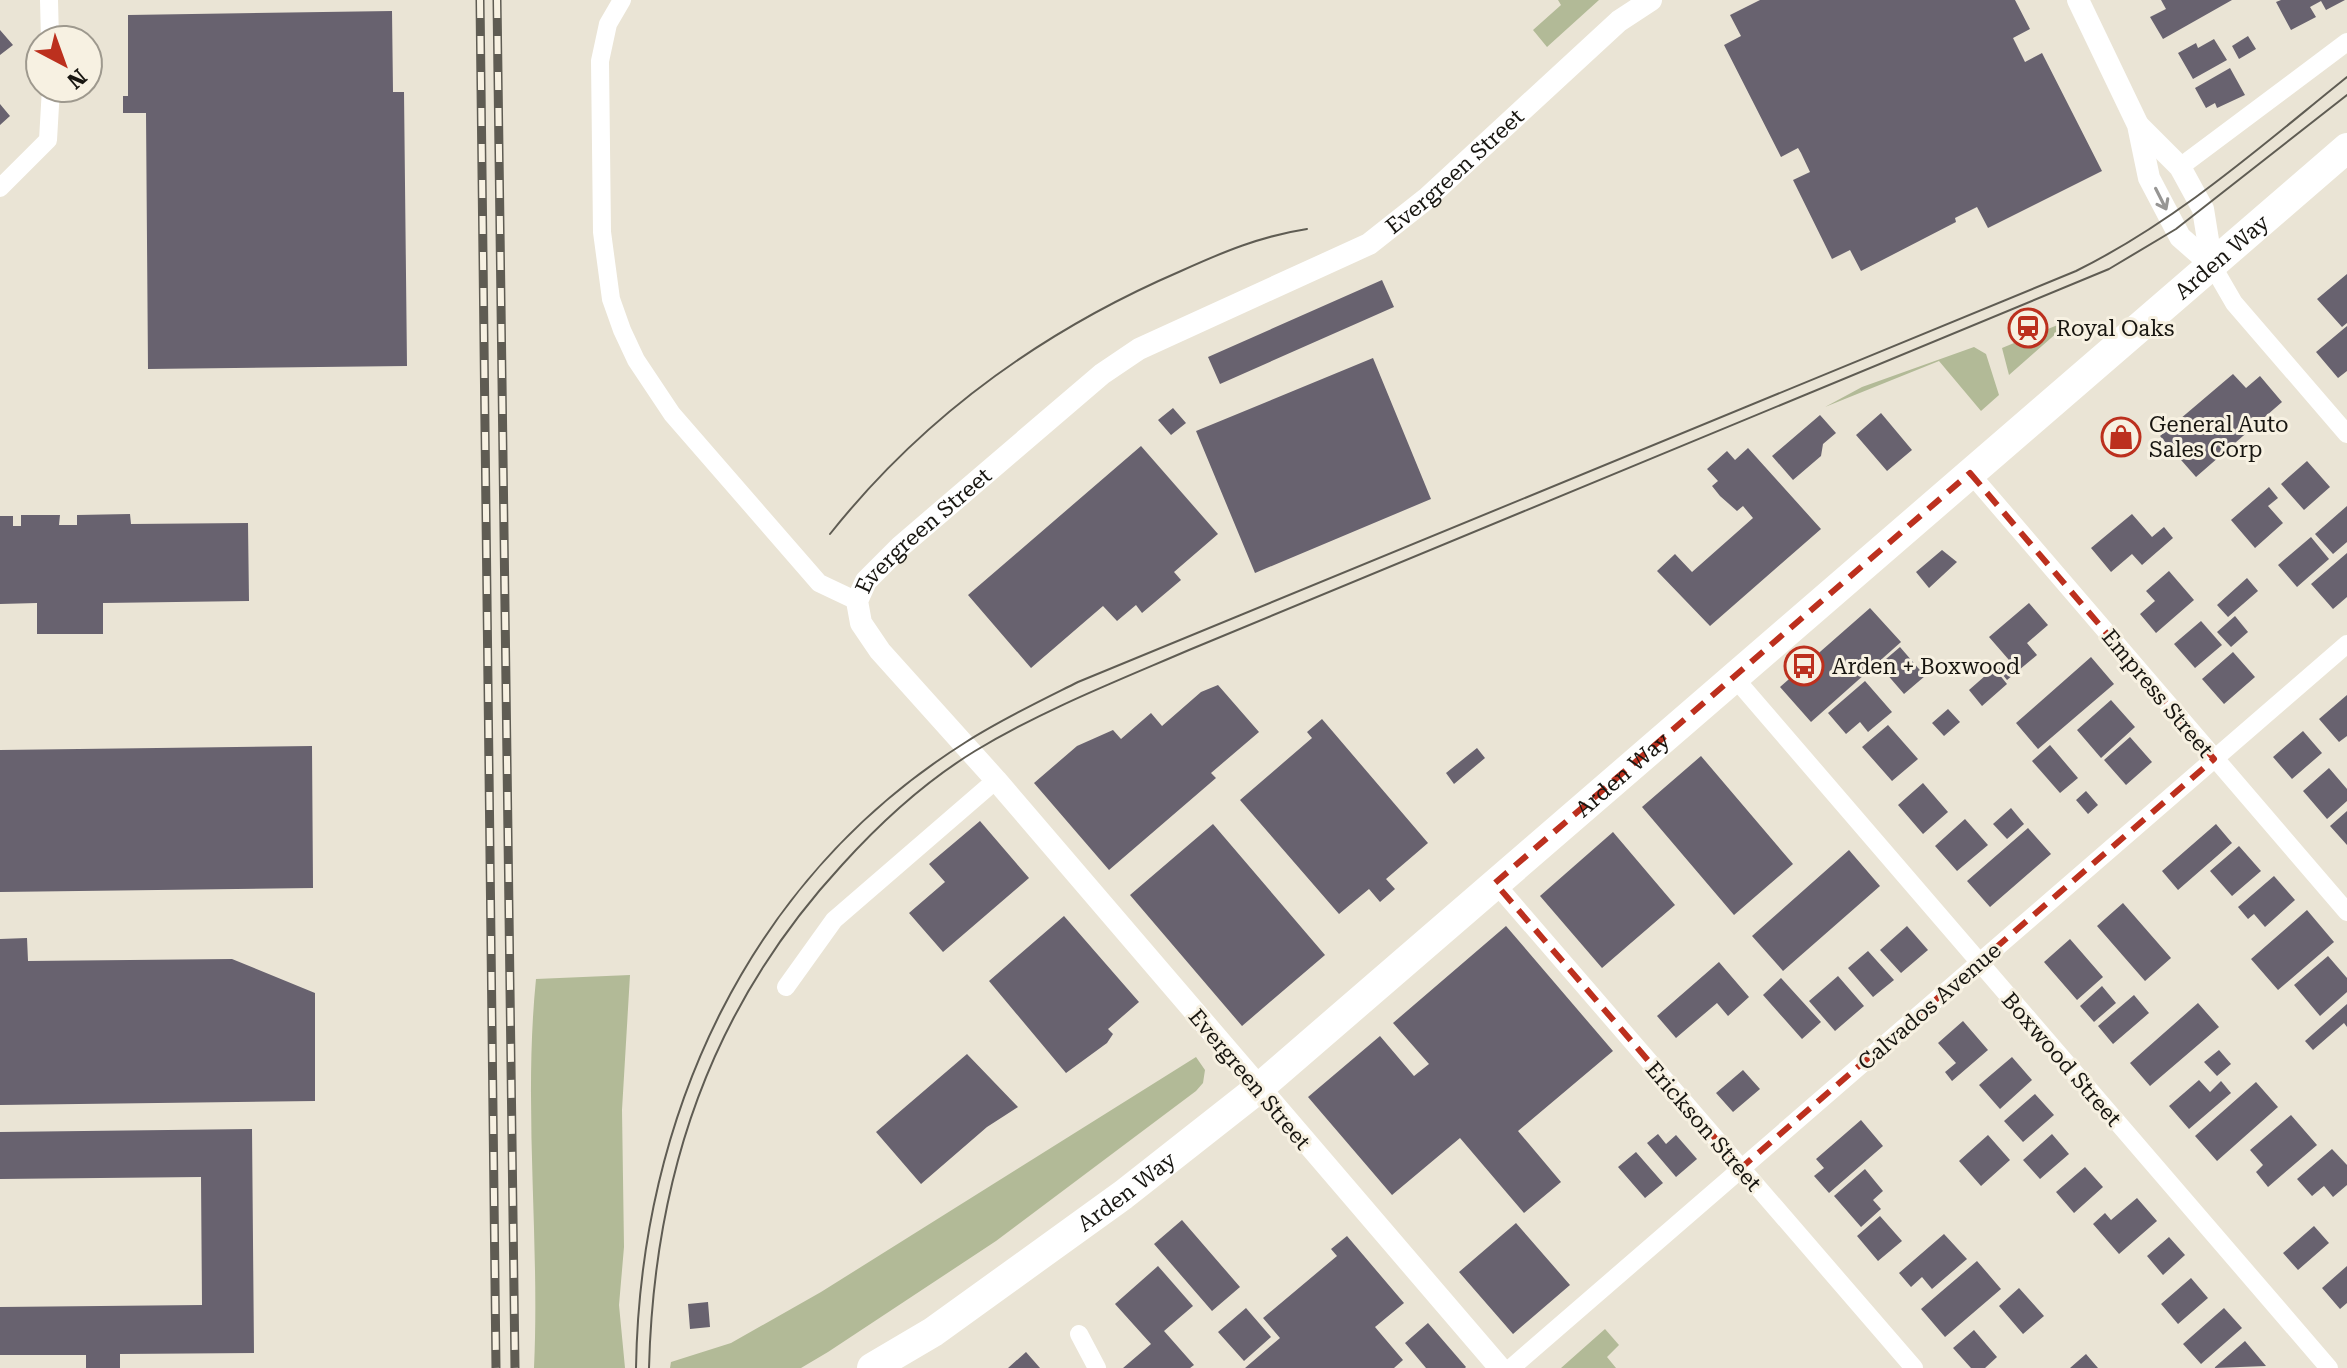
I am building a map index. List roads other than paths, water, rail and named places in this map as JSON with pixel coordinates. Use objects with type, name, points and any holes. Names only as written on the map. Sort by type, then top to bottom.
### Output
[{"type":"main road","name":"Arden Way","points":[[872,1368],[933,1332],[1123,1195],[1259,1088],[2347,148]]},
{"type":"street","points":[[49,0],[50,24]]},
{"type":"street","points":[[622,0],[608,24],[600,61],[602,232],[611,299],[622,330],[636,360],[672,414],[811,575],[819,583],[857,601]]},
{"type":"street","name":"Evergreen Street","points":[[1500,1368],[996,780],[866,633],[857,611],[857,601],[866,581],[901,546],[1102,374],[1139,349],[1369,244],[1426,199],[1619,21],[1651,0]]},
{"type":"street","points":[[2078,0],[2138,125],[2149,178],[2180,237],[2212,265],[2234,303],[2347,434]]},
{"type":"street","points":[[2180,167],[2347,42]]},
{"type":"street","points":[[0,188],[48,140],[50,104]]},
{"type":"street","points":[[2138,125],[2180,167],[2207,217],[2212,265]]},
{"type":"street","name":"Empress Street","points":[[1970,473],[2347,912]]},
{"type":"street","name":"Calvados Avenue","points":[[1511,1368],[2347,644]]},
{"type":"street","name":"Boxwood Street","points":[[1733,676],[2329,1368]]},
{"type":"street","points":[[786,987],[834,920],[996,780]]},
{"type":"street","name":"Erickson Street","points":[[1495,883],[1914,1368]]},
{"type":"street","points":[[1079,1334],[1097,1368]]},
{"type":"tram line","points":[[636,1368],[642,1275],[659,1184],[685,1096],[721,1012],[767,934],[823,862],[889,798],[966,742],[1078,682],[2076,271],[2183,206],[2347,77]]},
{"type":"tram line","points":[[649,1368],[653,1297],[677,1162],[698,1098],[724,1036],[757,977],[796,920],[872,834],[939,776],[1001,736],[1108,685],[2109,269],[2176,229],[2347,95]]},
{"type":"tram line","points":[[830,534],[905,452],[946,415],[1034,349],[1130,294],[1197,264],[1258,240],[1307,229]]},
{"type":"railway","points":[[480,0],[496,1368]]},
{"type":"railway","points":[[497,0],[515,1368]]},
{"type":"place","name":"Royal Oaks","points":[[2028,328]]},
{"type":"place","name":"General Auto Sales Corp","points":[[2121,437]]},
{"type":"place","name":"Arden + Boxwood","points":[[1804,666]]}]
